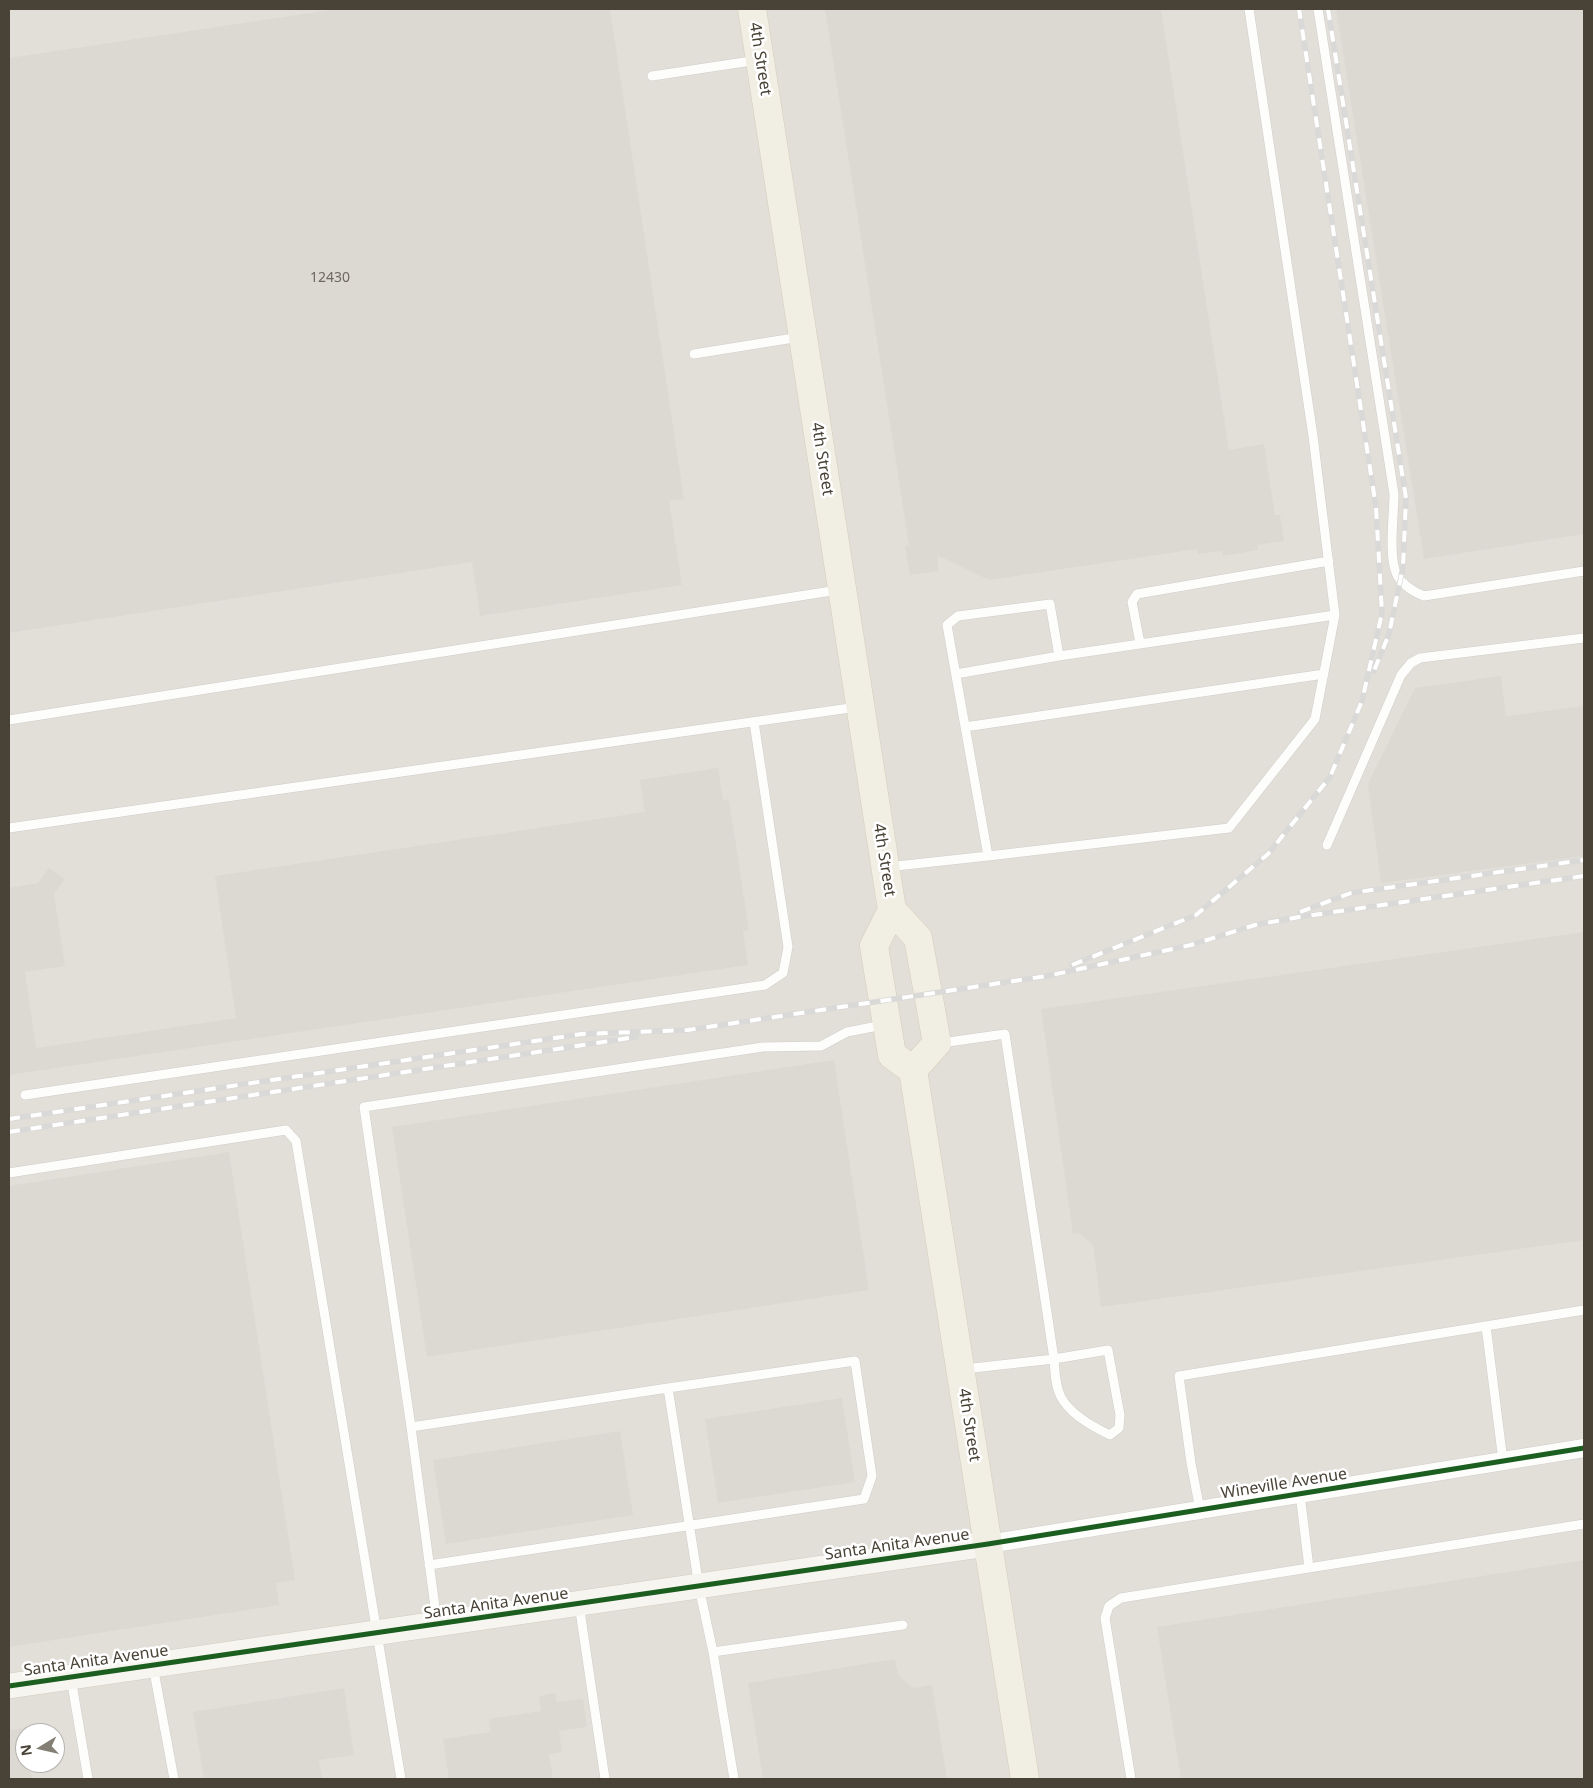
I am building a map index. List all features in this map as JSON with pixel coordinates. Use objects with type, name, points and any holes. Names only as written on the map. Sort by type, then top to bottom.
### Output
[{"type":"main road","name":"4th Street","points":[[752,9],[892,910],[918,938],[937,1043]]},
{"type":"main road","name":"4th Street","points":[[892,910],[874,946],[886,1025],[892,1056],[913,1070],[1025,1779]]},
{"type":"main road","points":[[913,1070],[937,1043]]},
{"type":"street","name":"Wineville Avenue","points":[[988,1544],[1584,1448]]},
{"type":"street","name":"Santa Anita Avenue","points":[[9,1686],[378,1634],[988,1544]]},
{"type":"lane","points":[[885,867],[1229,828],[1315,718],[1335,615],[1313,436],[1249,9]]},
{"type":"lane","points":[[1318,9],[1394,494],[1394,556],[1397,575],[1410,590],[1424,596],[1584,571]]},
{"type":"lane","points":[[652,76],[760,60]]},
{"type":"lane","points":[[694,354],[803,337]]},
{"type":"lane","points":[[1140,643],[1132,602],[1138,594],[1329,561]]},
{"type":"lane","points":[[9,720],[842,590]]},
{"type":"lane","points":[[988,856],[947,625],[958,616],[1050,604],[1058,656]]},
{"type":"lane","points":[[956,674],[1140,643],[1335,615]]},
{"type":"lane","points":[[1327,845],[1401,675],[1411,663],[1420,658],[1584,638]]},
{"type":"lane","points":[[965,727],[1324,674]]},
{"type":"lane","points":[[9,828],[860,707]]},
{"type":"lane","points":[[25,1094],[765,985],[783,973],[788,947],[754,722]]},
{"type":"lane","points":[[438,1625],[364,1107],[763,1048],[821,1046],[847,1032],[886,1025]]},
{"type":"lane","points":[[937,1043],[1006,1034],[1054,1359],[1057,1386],[1061,1397],[1069,1408],[1096,1428],[1110,1435],[1119,1428],[1120,1415],[1108,1350],[1054,1359],[961,1370]]},
{"type":"lane","points":[[9,1173],[286,1130],[296,1141],[401,1779]]},
{"type":"lane","points":[[1200,1510],[1191,1463],[1179,1376],[1584,1310]]},
{"type":"lane","points":[[1486,1326],[1503,1461]]},
{"type":"lane","points":[[411,1427],[855,1361],[872,1476],[864,1500],[429,1566]]},
{"type":"lane","points":[[668,1388],[699,1587],[713,1652],[734,1779]]},
{"type":"lane","points":[[1300,1494],[1309,1568]]},
{"type":"lane","points":[[1131,1779],[1105,1618],[1109,1606],[1121,1598],[1584,1524]]},
{"type":"lane","points":[[579,1604],[605,1779]]},
{"type":"lane","points":[[713,1652],[902,1626]]},
{"type":"lane","points":[[153,1665],[174,1779]]},
{"type":"lane","points":[[71,1677],[88,1779]]},
{"type":"shaded area","points":[[9,9],[1584,9],[1584,1779],[9,1779]]},
{"type":"building","points":[[337,9],[610,9],[684,499],[669,501],[682,585],[480,616],[472,562],[9,633],[9,58]]},
{"type":"building","points":[[825,9],[1161,9],[1229,450],[1264,444],[1275,515],[1280,515],[1284,541],[1257,545],[1258,550],[1223,556],[1222,551],[1198,554],[1197,549],[989,580],[937,555],[939,571],[910,575],[905,546],[909,545]]},
{"type":"building","points":[[1336,9],[1584,9],[1584,534],[1424,559]]},
{"type":"building","points":[[1501,676],[1506,716],[1584,706],[1584,856],[1381,883],[1368,784],[1415,688]]},
{"type":"building","points":[[718,768],[723,800],[729,799],[749,930],[743,931],[748,965],[9,1075],[9,888],[38,883],[49,868],[65,879],[54,894],[65,966],[25,972],[36,1048],[236,1018],[215,876],[645,812],[640,780]]},
{"type":"building","points":[[1584,932],[1584,1240],[1101,1307],[1093,1245],[1079,1233],[1073,1234],[1041,1009]]},
{"type":"building","points":[[834,1060],[869,1290],[427,1357],[392,1127]]},
{"type":"building","points":[[229,1152],[295,1580],[276,1583],[279,1605],[9,1647],[9,1186]]},
{"type":"building","points":[[842,1398],[855,1482],[718,1503],[705,1419]]},
{"type":"building","points":[[620,1431],[633,1515],[446,1544],[433,1460]]},
{"type":"building","points":[[1584,1560],[1584,1779],[1181,1779],[1157,1627]]},
{"type":"building","points":[[895,1659],[898,1675],[913,1688],[932,1685],[947,1779],[763,1779],[748,1683]]},
{"type":"building","points":[[344,1688],[354,1755],[319,1760],[322,1779],[204,1779],[193,1712]]},
{"type":"building","points":[[555,1693],[557,1702],[583,1699],[587,1727],[559,1731],[562,1752],[549,1754],[553,1779],[449,1779],[443,1739],[491,1732],[489,1719],[541,1711],[539,1696]]},
{"type":"building","points":[[15,1729],[15,1773],[31,1773],[32,1779],[9,1779],[9,1730]]},
{"type":"railway","points":[[1072,965],[1196,915],[1268,854],[1330,777],[1362,701],[1382,613],[1376,507],[1299,9]]},
{"type":"railway","points":[[1328,9],[1406,498],[1403,567],[1389,634],[1374,671]]},
{"type":"railway","points":[[1300,912],[1351,893],[1584,860]]},
{"type":"railway","points":[[9,1119],[582,1034],[688,1030],[1047,976],[1191,945],[1255,925],[1584,876]]},
{"type":"railway","points":[[9,1132],[636,1037]]},
{"type":"cycle path","points":[[9,1686],[988,1544],[1584,1448]]}]
